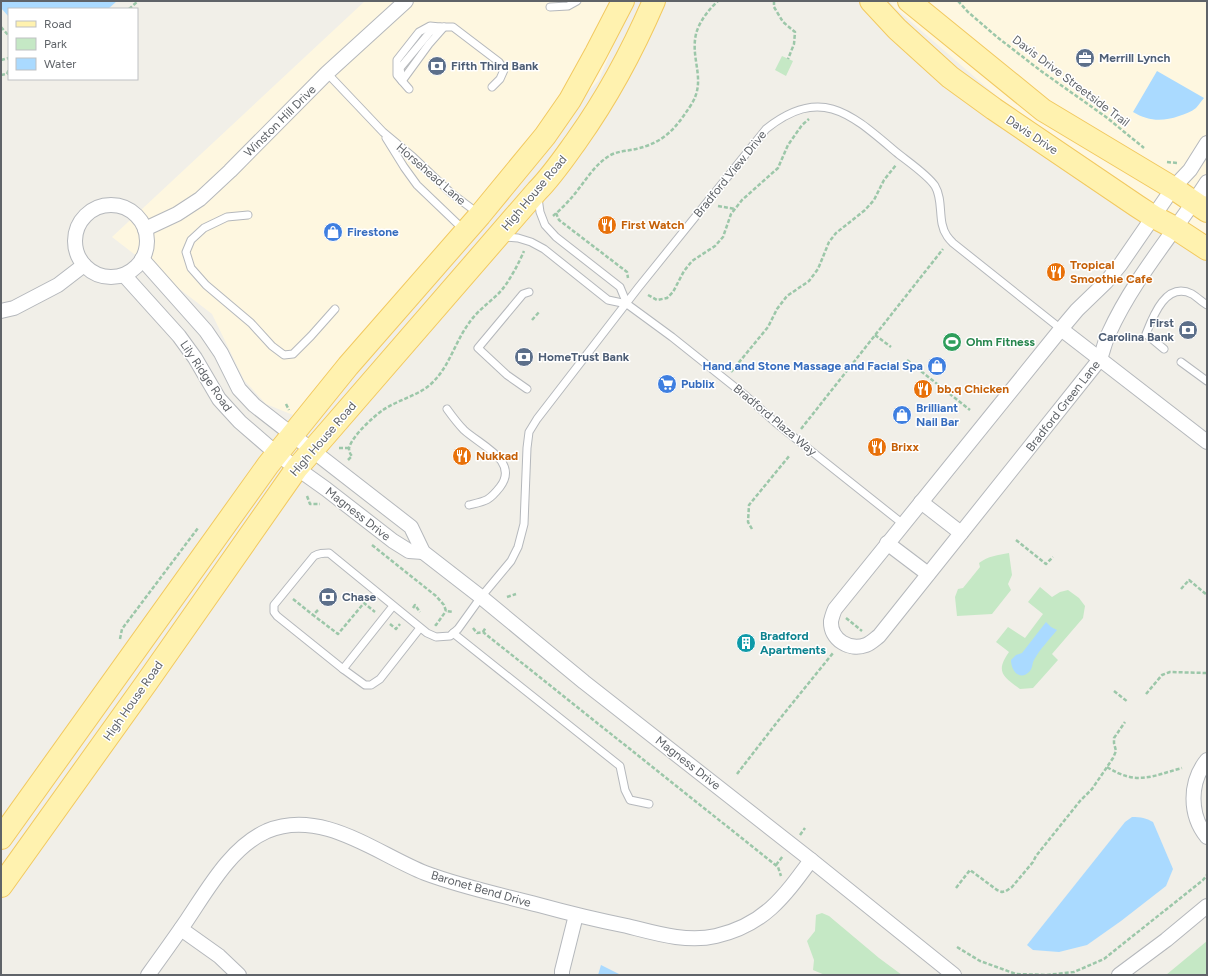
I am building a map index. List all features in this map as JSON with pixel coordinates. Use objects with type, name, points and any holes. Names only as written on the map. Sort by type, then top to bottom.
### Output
[{"type":"main road","name":"High House Road","points":[[1,838],[268,465],[292,434],[348,366],[480,215],[545,136],[570,100],[622,1]]},
{"type":"main road","name":"High House Road","points":[[1,886],[147,682],[297,468],[547,181],[567,155],[606,97],[622,69],[638,38],[654,1]]},
{"type":"main road","name":"Davis Drive","points":[[871,1],[898,29],[950,77],[1001,114],[1154,217],[1175,228],[1207,249]]},
{"type":"main road","points":[[918,6],[1043,110],[1173,188],[1200,207]]},
{"type":"street","name":"Winston Hill Drive","points":[[145,229],[177,214],[200,199],[230,171],[327,73],[406,1]]},
{"type":"street","points":[[841,643],[832,630],[831,621],[835,609],[1061,329],[1110,276],[1154,217],[1173,188],[1190,170],[1207,143]]},
{"type":"street","name":"Bradford Green Lane","points":[[841,643],[858,647],[868,644],[879,636],[1100,359],[1109,334],[1140,278],[1175,228],[1200,207],[1207,182]]},
{"type":"street","points":[[114,205],[125,208],[137,216],[145,229],[147,240],[146,251],[142,259],[135,268],[124,275],[112,277],[101,276],[92,272],[78,257],[76,248],[75,238],[82,220],[96,209],[105,206],[114,205]]},
{"type":"street","name":"Lily Ridge Road","points":[[142,259],[206,331],[221,353],[239,389],[246,397],[312,451]]},
{"type":"street","points":[[1,311],[14,308],[53,288],[84,265]]},
{"type":"street","name":"Lily Ridge Road","points":[[124,275],[186,346],[219,399],[277,454],[297,468]]},
{"type":"street","points":[[1061,329],[1207,442]]},
{"type":"street","name":"Magness Drive","points":[[312,451],[411,527],[423,552],[481,597],[584,682],[811,860],[954,975]]},
{"type":"street","name":"Magness Drive","points":[[297,468],[393,541],[409,550],[423,552]]},
{"type":"street","points":[[921,502],[961,533]]},
{"type":"street","points":[[887,543],[928,574]]},
{"type":"street","points":[[1207,760],[1201,767],[1196,779],[1194,792],[1195,814],[1207,837]]},
{"type":"street","name":"Baronet Bend Drive","points":[[148,975],[214,879],[237,852],[250,841],[267,831],[282,826],[318,826],[340,832],[425,873],[461,885],[576,915],[668,936],[690,938],[714,937],[734,931],[756,921],[778,903],[811,860]]},
{"type":"street","points":[[1119,975],[1166,940],[1207,906]]},
{"type":"street","points":[[562,975],[576,915]]},
{"type":"street","points":[[181,929],[219,956],[239,975]]},
{"type":"lane","points":[[550,7],[568,6],[577,1]]},
{"type":"lane","points":[[409,89],[397,75],[397,60],[419,32],[430,26],[453,26],[499,62],[504,70],[500,79],[492,87]]},
{"type":"lane","points":[[402,81],[442,27]]},
{"type":"lane","name":"Horsehead Lane","points":[[327,73],[383,132],[413,157],[451,193],[480,215]]},
{"type":"lane","name":"Bradford View Drive","points":[[453,633],[511,561],[518,547],[524,524],[529,432],[537,418],[708,200],[766,129],[778,119],[791,112],[817,106],[832,109],[848,115],[860,122],[923,174],[935,186],[939,195],[944,228],[947,236],[953,243],[1061,329]]},
{"type":"lane","name":"Horsehead Lane","points":[[383,132],[404,167],[417,185],[465,231]]},
{"type":"lane","name":"Bradford Plaza Way","points":[[537,191],[540,212],[545,225],[556,237],[620,287],[627,304]]},
{"type":"lane","points":[[248,215],[227,217],[204,228],[191,240],[186,252],[191,268],[206,286],[250,323],[272,346],[284,355],[293,354],[335,309]]},
{"type":"lane","name":"Bradford Plaza Way","points":[[498,237],[518,238],[531,242],[544,250],[608,300],[627,304],[725,379],[776,423],[903,524]]},
{"type":"lane","points":[[1164,349],[1146,334],[1154,315],[1164,300],[1170,294],[1177,291],[1190,293],[1207,305]]},
{"type":"lane","points":[[527,390],[507,375],[478,348],[523,294],[529,292]]},
{"type":"lane","points":[[1181,362],[1207,381]]},
{"type":"lane","points":[[447,409],[464,430],[504,463],[506,471],[504,481],[492,497],[483,502],[469,505]]},
{"type":"lane","points":[[420,628],[380,679],[371,685],[365,685],[277,616],[274,612],[274,605],[314,556],[319,553],[329,553],[427,633],[436,638],[450,636],[453,633],[620,766],[625,790],[630,800],[649,804]]},
{"type":"lane","points":[[343,668],[393,606]]},
{"type":"path","points":[[130,8],[138,1]]},
{"type":"path","points":[[551,217],[572,197],[593,171],[610,155],[650,144],[662,139],[670,133],[696,95],[698,86],[695,57],[696,33],[700,23],[718,1]]},
{"type":"path","points":[[774,1],[774,7],[783,22],[794,32],[794,44],[788,59]]},
{"type":"path","name":"Davis Drive Streetside Trail","points":[[958,1],[968,12],[997,37],[1041,71],[1106,117],[1150,152]]},
{"type":"path","points":[[1,27],[8,35]]},
{"type":"path","points":[[648,295],[657,300],[667,298],[673,292],[684,271],[692,261],[715,246],[723,237],[732,214],[742,200],[778,168],[788,145],[802,125],[832,109]]},
{"type":"path","points":[[725,379],[768,327],[777,309],[787,296],[809,281],[818,269],[829,242],[836,233],[865,210],[874,200],[884,180],[903,157]]},
{"type":"path","points":[[1164,161],[1179,163]]},
{"type":"path","points":[[708,200],[718,206],[735,209]]},
{"type":"path","points":[[556,213],[559,220],[627,272],[628,280]]},
{"type":"path","points":[[352,456],[349,452],[349,448],[355,437],[379,413],[388,407],[417,394],[432,384],[445,367],[469,322],[501,291],[526,247]]},
{"type":"path","points":[[801,429],[941,251]]},
{"type":"path","points":[[532,320],[540,311]]},
{"type":"path","points":[[875,335],[891,347]]},
{"type":"path","points":[[907,360],[970,410]]},
{"type":"path","points":[[286,404],[289,410]]},
{"type":"path","points":[[339,448],[349,448]]},
{"type":"path","points":[[752,529],[748,522],[749,505],[790,455]]},
{"type":"path","points":[[307,496],[310,504],[320,503],[326,508]]},
{"type":"path","points":[[119,643],[122,629],[200,525]]},
{"type":"path","points":[[1016,540],[1046,564],[1053,557]]},
{"type":"path","points":[[369,542],[436,596],[444,605],[446,612],[453,612]]},
{"type":"path","points":[[1181,589],[1189,580],[1207,595]]},
{"type":"path","points":[[507,597],[516,594]]},
{"type":"path","points":[[293,599],[314,615]]},
{"type":"path","points":[[835,609],[874,640]]},
{"type":"path","points":[[483,632],[486,626]]},
{"type":"path","points":[[472,627],[477,633],[483,632],[778,867],[781,876]]},
{"type":"path","points":[[737,774],[841,643]]},
{"type":"path","points":[[1146,694],[1162,675],[1170,672],[1207,673]]},
{"type":"path","points":[[1114,691],[1128,702]]},
{"type":"path","points":[[956,888],[970,870],[996,890],[1002,892],[1012,887],[1080,801],[1092,789],[1113,758],[1116,751],[1114,738],[1125,722]]},
{"type":"path","points":[[1107,767],[1116,773],[1127,777],[1142,779],[1182,768]]},
{"type":"path","points":[[957,948],[980,961],[1016,974],[1047,975],[1074,972],[1104,959],[1136,935],[1203,880],[1207,875]]},
{"type":"shaded area","points":[[365,1],[632,1],[599,80],[293,415],[266,404],[244,380],[212,314],[112,237]]},
{"type":"shaded area","points":[[889,1],[1207,1],[1207,239],[1024,120]]},
{"type":"green space","points":[[782,56],[793,61],[786,76],[775,70]]},
{"type":"green space","points":[[1009,553],[1012,575],[1008,584],[1011,590],[992,614],[957,616],[955,597],[958,589],[963,588],[980,567],[979,563],[990,557]]},
{"type":"green space","points":[[1040,587],[1052,597],[1060,592],[1068,590],[1079,598],[1085,606],[1083,618],[1052,654],[1058,660],[1033,688],[1020,689],[1005,677],[1002,664],[1009,652],[996,642],[1008,627],[1025,638],[1043,614],[1028,602]]},
{"type":"green space","points":[[822,913],[829,916],[879,958],[902,975],[825,975],[813,970],[814,960],[807,941],[815,931],[816,915]]},
{"type":"green space","points":[[1207,941],[1207,975],[1166,975]]},
{"type":"water","points":[[1,1],[117,1],[109,8],[8,8],[8,16],[1,8]]},
{"type":"water","points":[[1157,71],[1204,98],[1192,111],[1173,118],[1155,120],[1133,112]]},
{"type":"water","points":[[1046,622],[1057,630],[1036,656],[1030,671],[1023,675],[1017,674],[1011,664],[1011,660],[1016,655],[1022,653]]},
{"type":"water","points":[[1132,817],[1143,818],[1153,822],[1173,869],[1166,886],[1087,945],[1059,952],[1033,950],[1027,945],[1125,822]]},
{"type":"water","points":[[601,965],[621,975],[598,975]]},
{"type":"place","name":"Merrill Lynch","points":[[1085,58]]},
{"type":"place","name":"Fifth Third Bank","points":[[437,66]]},
{"type":"place","name":"First Watch","points":[[607,225]]},
{"type":"place","name":"Firestone","points":[[333,232]]},
{"type":"place","name":"Tropical Smoothie Cafe","points":[[1056,272]]},
{"type":"place","name":"First Carolina Bank","points":[[1188,330]]},
{"type":"place","name":"Ohm Fitness","points":[[952,342]]},
{"type":"place","name":"HomeTrust Bank","points":[[524,357]]},
{"type":"place","name":"Hand and Stone Massage and Facial Spa","points":[[937,366]]},
{"type":"place","name":"Publix","points":[[667,384]]},
{"type":"place","name":"bb.q Chicken","points":[[923,389]]},
{"type":"place","name":"Brilliant Nail Bar","points":[[902,415]]},
{"type":"place","name":"Brixx","points":[[877,447]]},
{"type":"place","name":"Nukkad","points":[[462,456]]},
{"type":"place","name":"Chase","points":[[328,597]]},
{"type":"place","name":"Bradford Apartments","points":[[746,643]]}]
